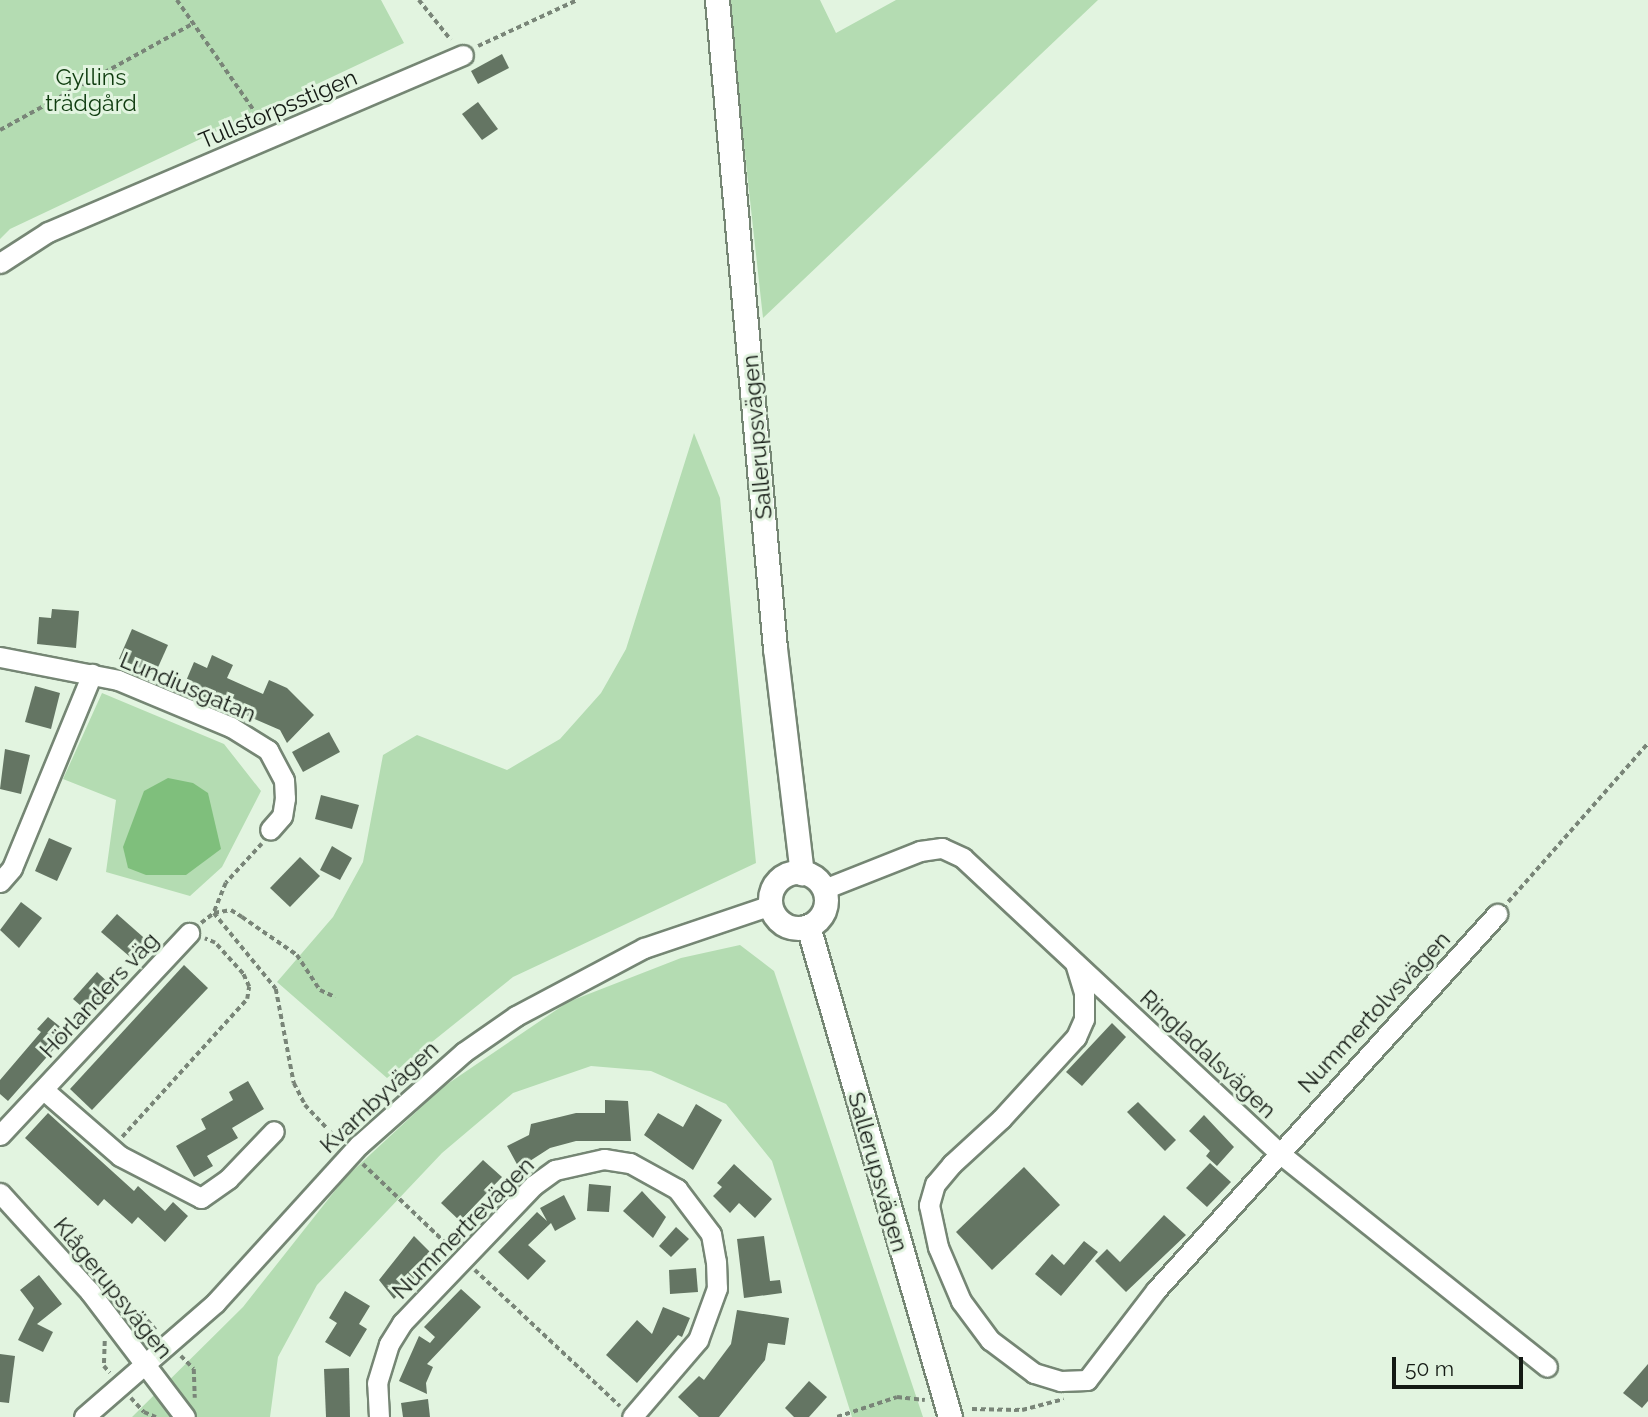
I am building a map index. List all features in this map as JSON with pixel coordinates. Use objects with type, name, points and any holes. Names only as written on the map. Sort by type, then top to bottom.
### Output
[{"type":"main road","name":"Sallerupsvägen","points":[[717,0],[775,648],[802,873]]},
{"type":"main road","points":[[791,873],[802,873],[816,878],[824,889],[824,911],[808,926],[784,924],[771,905],[776,883],[791,873]]},
{"type":"main road","name":"Sallerupsvägen","points":[[808,926],[950,1417]]},
{"type":"street","name":"Tullstorpsstigen","points":[[0,263],[47,232],[274,138],[463,55]]},
{"type":"street","name":"Lundiusgatan","points":[[0,657],[118,680],[220,722],[268,750],[279,766],[285,798],[282,816],[270,830]]},
{"type":"street","points":[[0,882],[12,868],[92,674]]},
{"type":"street","name":"Ringladalsvägen","points":[[824,889],[920,851],[942,848],[962,858],[1278,1152],[1547,1367]]},
{"type":"street","name":"Kvarnbyvägen","points":[[84,1417],[146,1367],[215,1303],[359,1145],[464,1052],[516,1016],[644,948],[771,905]]},
{"type":"street","name":"Nummertolvsvägen","points":[[1087,1380],[1156,1290],[1268,1170],[1278,1152],[1497,914]]},
{"type":"street","name":"Hörlanders väg","points":[[0,1135],[45,1091],[189,933]]},
{"type":"street","points":[[1075,963],[1084,993],[1084,1019],[1076,1037],[935,1184],[929,1205],[938,1247],[961,1301],[990,1340],[1034,1373],[1061,1381],[1087,1380]]},
{"type":"street","name":"Hörlanders väg","points":[[45,1091],[111,1149],[201,1198],[228,1179],[274,1131]]},
{"type":"street","name":"Nummertrevägen","points":[[379,1417],[377,1383],[389,1344],[402,1324],[534,1185],[555,1170],[604,1159],[630,1163],[677,1189],[711,1234],[717,1288],[698,1340],[627,1412]]},
{"type":"street","name":"Klågerupsvägen","points":[[0,1193],[90,1292],[185,1417]]},
{"type":"path","points":[[177,0],[274,138]]},
{"type":"path","points":[[419,0],[463,55],[577,0]]},
{"type":"path","points":[[0,130],[194,23]]},
{"type":"path","points":[[1497,914],[1648,743]]},
{"type":"path","points":[[214,913],[226,883],[270,830]]},
{"type":"path","points":[[214,913],[231,910],[243,917],[297,955],[320,990],[335,997]]},
{"type":"path","points":[[214,913],[276,989],[294,1083],[305,1105],[338,1141]]},
{"type":"path","points":[[111,1149],[247,999],[249,987],[230,957],[215,943],[189,933]]},
{"type":"path","points":[[362,1162],[627,1412]]},
{"type":"path","points":[[104,1336],[104,1366],[144,1412],[156,1417]]},
{"type":"path","points":[[972,1409],[1039,1408],[1059,1402],[1087,1380]]},
{"type":"path","points":[[837,1417],[897,1397],[931,1401]]},
{"type":"green space","name":"Gyllins trädgård","points":[[0,0],[381,0],[404,43],[10,229],[0,239]]},
{"type":"green space","points":[[728,0],[820,0],[836,33],[896,0],[1098,0],[763,318]]},
{"type":"green space","points":[[694,433],[720,498],[756,863],[513,977],[387,1078],[277,982],[333,917],[363,862],[383,755],[417,735],[507,770],[560,739],[601,693],[626,649]]},
{"type":"green space","points":[[102,693],[224,744],[261,791],[222,867],[190,896],[106,872],[116,800],[63,779]]},
{"type":"green space","points":[[740,945],[774,971],[923,1417],[852,1417],[772,1161],[726,1104],[651,1071],[591,1066],[513,1093],[442,1153],[317,1285],[278,1357],[270,1417],[132,1417],[243,1307],[345,1178],[443,1087],[568,1002],[681,958]]},
{"type":"shaded area","points":[[168,778],[193,783],[208,793],[221,849],[186,875],[146,875],[128,868],[123,847],[144,791]]},
{"type":"building","points":[[502,54],[509,68],[478,84],[471,71]]},
{"type":"building","points":[[478,102],[498,129],[482,140],[462,114]]},
{"type":"building","points":[[52,609],[79,611],[76,648],[37,644],[39,617],[51,618]]},
{"type":"building","points":[[132,629],[168,645],[155,674],[119,659]]},
{"type":"building","points":[[212,655],[233,665],[227,678],[263,694],[269,680],[287,688],[314,715],[287,743],[280,730],[183,688],[194,662],[207,668]]},
{"type":"building","points":[[35,686],[60,693],[51,729],[25,722]]},
{"type":"building","points":[[329,732],[340,752],[303,772],[292,752]]},
{"type":"building","points":[[5,749],[30,755],[21,794],[0,789]]},
{"type":"building","points":[[321,795],[359,805],[352,829],[315,819]]},
{"type":"building","points":[[49,838],[72,848],[57,881],[35,871]]},
{"type":"building","points":[[332,846],[352,858],[340,880],[320,870]]},
{"type":"building","points":[[300,857],[320,876],[290,907],[270,888]]},
{"type":"building","points":[[21,902],[42,918],[19,948],[0,930]]},
{"type":"building","points":[[117,914],[151,944],[136,962],[101,932]]},
{"type":"building","points":[[184,965],[208,988],[92,1110],[70,1089]]},
{"type":"building","points":[[97,972],[112,986],[88,1012],[73,999]]},
{"type":"building","points":[[48,1017],[68,1033],[8,1101],[0,1094],[0,1080],[41,1032],[37,1029]]},
{"type":"building","points":[[1112,1023],[1126,1037],[1082,1086],[1066,1072]]},
{"type":"building","points":[[248,1081],[264,1109],[232,1128],[238,1138],[207,1156],[213,1166],[194,1177],[176,1146],[206,1129],[201,1119],[233,1100],[229,1092]]},
{"type":"building","points":[[605,1100],[628,1101],[631,1141],[576,1141],[550,1148],[519,1168],[507,1146],[529,1135],[531,1124],[576,1113],[605,1113]]},
{"type":"building","points":[[1138,1102],[1176,1140],[1165,1151],[1127,1112]]},
{"type":"building","points":[[696,1104],[722,1120],[693,1170],[644,1135],[658,1113],[683,1127]]},
{"type":"building","points":[[48,1113],[134,1191],[138,1186],[165,1211],[173,1202],[188,1216],[165,1242],[138,1217],[132,1224],[104,1199],[98,1206],[25,1138]]},
{"type":"building","points":[[1204,1115],[1234,1147],[1217,1166],[1206,1156],[1210,1151],[1189,1131]]},
{"type":"building","points":[[483,1160],[502,1177],[460,1221],[441,1203]]},
{"type":"building","points":[[1210,1163],[1231,1182],[1207,1207],[1186,1188]]},
{"type":"building","points":[[734,1164],[772,1199],[755,1218],[739,1203],[730,1213],[713,1196],[722,1187],[717,1183]]},
{"type":"building","points":[[1024,1167],[1060,1205],[992,1270],[956,1232]]},
{"type":"building","points":[[589,1184],[611,1186],[609,1212],[587,1211]]},
{"type":"building","points":[[642,1191],[666,1217],[653,1238],[623,1211]]},
{"type":"building","points":[[564,1195],[576,1219],[555,1231],[551,1223],[528,1245],[546,1261],[528,1280],[498,1252],[537,1212],[547,1221],[540,1208]]},
{"type":"building","points":[[1164,1215],[1186,1235],[1126,1292],[1095,1261],[1107,1249],[1120,1262]]},
{"type":"building","points":[[676,1227],[689,1239],[671,1257],[659,1246]]},
{"type":"building","points":[[414,1236],[430,1252],[411,1271],[416,1276],[394,1299],[379,1280]]},
{"type":"building","points":[[764,1236],[770,1281],[780,1280],[782,1293],[744,1298],[737,1239]]},
{"type":"building","points":[[1084,1241],[1098,1252],[1061,1296],[1035,1274],[1052,1254],[1064,1265]]},
{"type":"building","points":[[696,1268],[698,1292],[670,1294],[669,1270]]},
{"type":"building","points":[[39,1275],[62,1304],[37,1324],[53,1332],[43,1352],[18,1340],[34,1308],[20,1290]]},
{"type":"building","points":[[461,1289],[481,1307],[427,1364],[433,1367],[426,1383],[427,1394],[399,1381],[419,1336],[430,1343],[435,1337],[424,1327]]},
{"type":"building","points":[[345,1291],[370,1306],[359,1324],[367,1329],[350,1357],[325,1342],[337,1323],[329,1318]]},
{"type":"building","points":[[663,1307],[690,1318],[682,1337],[678,1335],[637,1383],[606,1355],[637,1320],[652,1334]]},
{"type":"building","points":[[737,1310],[789,1318],[785,1345],[768,1343],[765,1360],[719,1417],[699,1417],[678,1397],[699,1376],[704,1380],[731,1344]]},
{"type":"building","points":[[0,1354],[15,1356],[9,1403],[0,1402]]},
{"type":"building","points":[[1648,1364],[1648,1401],[1642,1408],[1623,1393]]},
{"type":"building","points":[[349,1368],[350,1417],[326,1417],[324,1369]]},
{"type":"building","points":[[809,1381],[827,1397],[809,1417],[794,1417],[785,1408]]},
{"type":"building","points":[[428,1399],[430,1417],[403,1417],[401,1403]]}]
